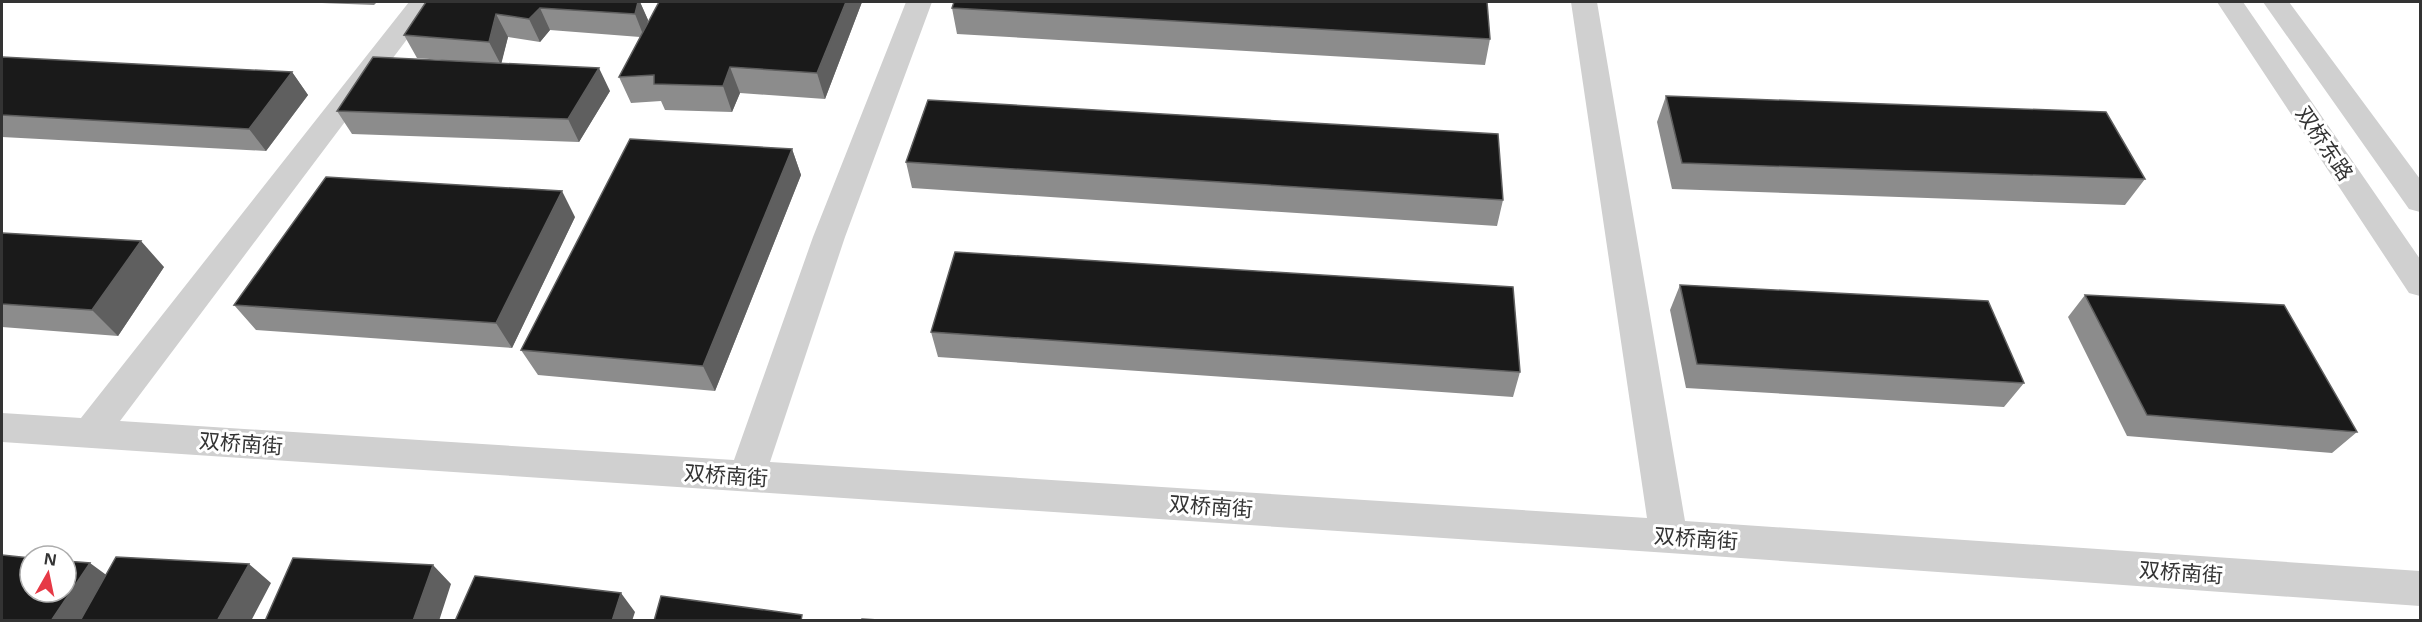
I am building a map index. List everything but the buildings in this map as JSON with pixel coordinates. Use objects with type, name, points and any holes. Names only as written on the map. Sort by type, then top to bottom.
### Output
[{"type":"street","points":[[90,434],[422,2]]},
{"type":"street","points":[[747,476],[829,237],[919,2]]},
{"type":"street","points":[[1584,2],[1669,536]]},
{"type":"street","name":"双桥东路","points":[[2230,2],[2421,284]]},
{"type":"street","name":"双桥东路","points":[[2276,2],[2421,201]]},
{"type":"street","name":"双桥南街","points":[[2,428],[1669,536],[2421,589]]}]
